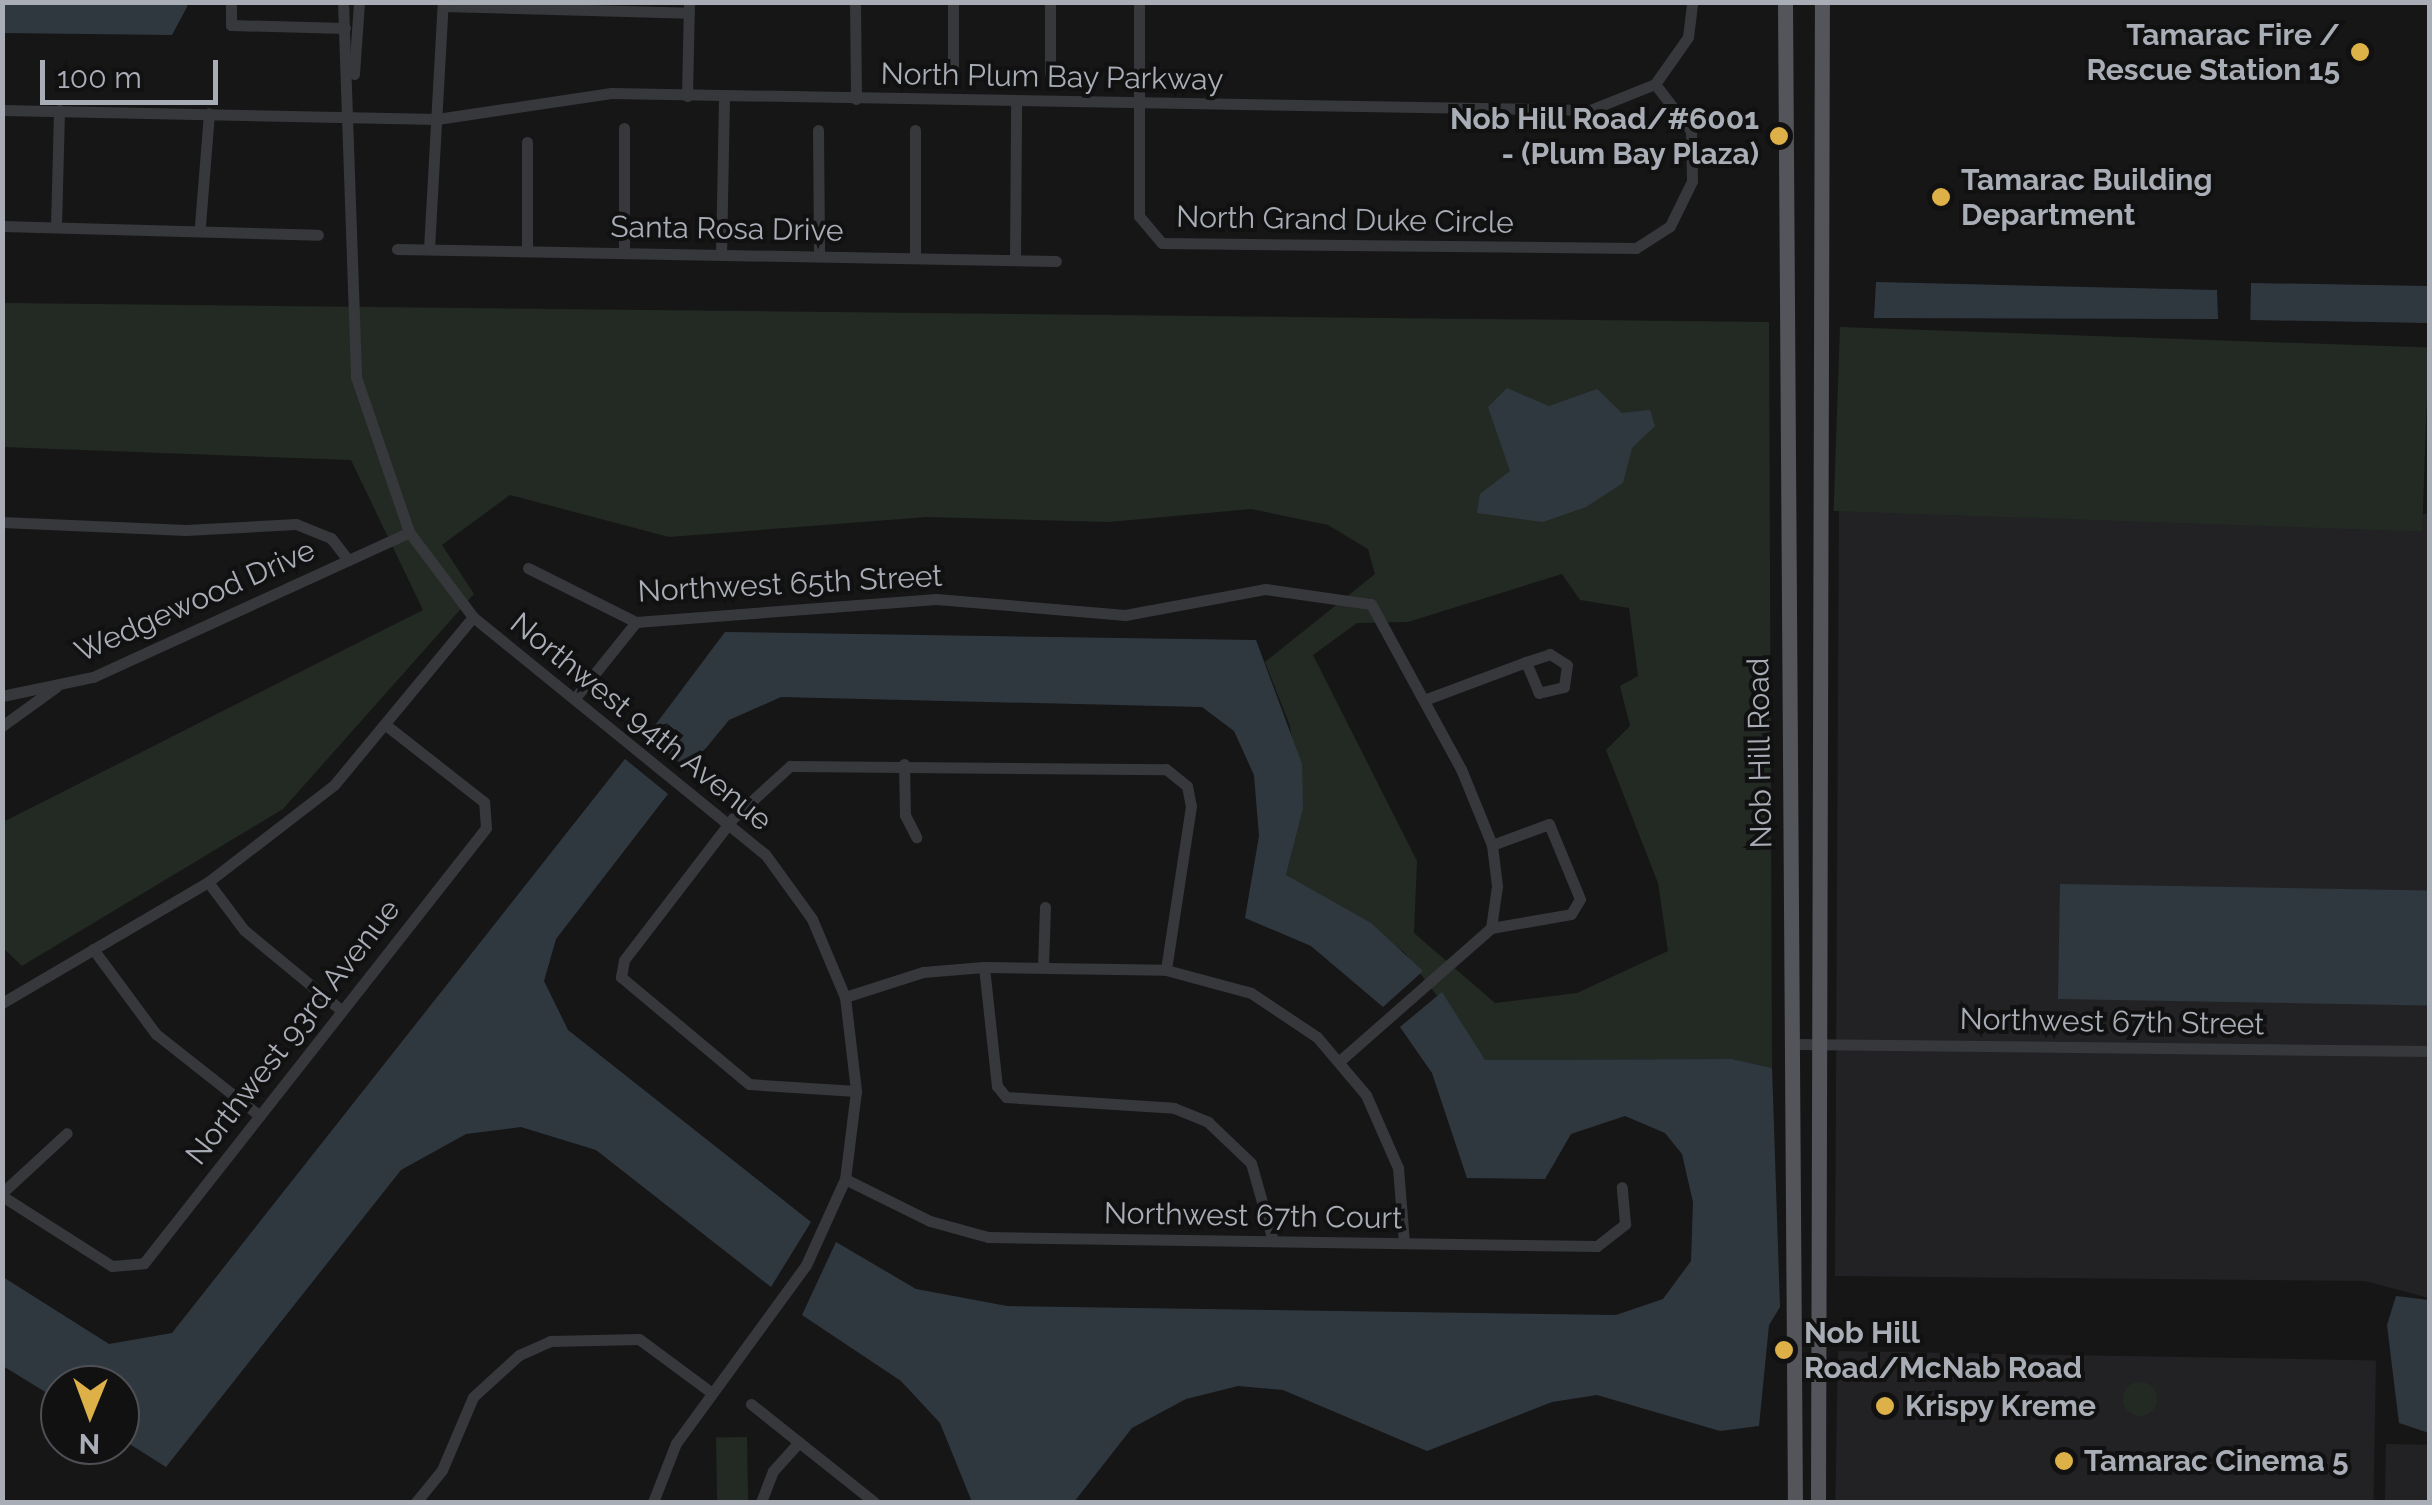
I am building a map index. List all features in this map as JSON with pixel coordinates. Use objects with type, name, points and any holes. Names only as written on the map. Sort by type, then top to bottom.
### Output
[{"type":"main road","name":"Nob Hill Road","points":[[1784,2],[1795,1502]]},
{"type":"main road","name":"Nob Hill Road","points":[[1818,1502],[1822,2]]},
{"type":"street","name":"Northwest 94th Avenue","points":[[344,2],[351,118],[356,377],[408,532],[472,617],[732,819],[812,918],[845,996],[856,1091],[845,1178],[806,1264],[708,1390],[652,1502]]},
{"type":"street","name":"Northwest 94th Avenue","points":[[351,118],[359,2]]},
{"type":"street","points":[[855,2],[856,100]]},
{"type":"street","points":[[952,70],[953,2]]},
{"type":"street","points":[[1050,2],[1050,73]]},
{"type":"street","name":"North Grand Duke Circle","points":[[1139,2],[1139,216],[1162,242],[1625,250],[1670,226],[1692,181],[1691,131],[1655,84]]},
{"type":"street","points":[[1655,84],[1688,37],[1692,2]]},
{"type":"street","points":[[231,4],[231,25],[345,28]]},
{"type":"street","points":[[429,248],[444,4],[689,8],[687,96]]},
{"type":"street","name":"North Plum Bay Parkway","points":[[2,110],[438,119],[611,94],[1590,110],[1655,84]]},
{"type":"street","points":[[721,255],[724,97]]},
{"type":"street","points":[[1015,260],[1016,102]]},
{"type":"street","points":[[56,226],[59,110]]},
{"type":"street","points":[[200,225],[209,113]]},
{"type":"street","points":[[624,128],[624,253]]},
{"type":"street","points":[[818,130],[818,256]]},
{"type":"street","points":[[915,257],[916,130]]},
{"type":"street","points":[[527,142],[528,250]]},
{"type":"street","points":[[2,226],[200,225],[318,236]]},
{"type":"street","name":"Santa Rosa Drive","points":[[398,249],[1056,260]]},
{"type":"street","points":[[2,522],[186,530],[296,524],[331,538],[348,560]]},
{"type":"street","name":"Wedgewood Drive","points":[[2,696],[58,686],[408,532]]},
{"type":"street","name":"Northwest 65th Street","points":[[528,568],[636,622],[936,599],[1125,614],[1290,589],[1371,604],[1424,700]]},
{"type":"street","points":[[2,1003],[208,882],[334,785],[387,726],[472,617]]},
{"type":"street","points":[[576,698],[636,622]]},
{"type":"street","points":[[1490,928],[1492,844],[1424,700],[1526,662]]},
{"type":"street","points":[[2,726],[58,686]]},
{"type":"street","name":"Northwest 93rd Avenue","points":[[2,1194],[127,1269],[144,1264],[488,817],[484,802],[387,726]]},
{"type":"street","points":[[904,764],[904,814],[916,837]]},
{"type":"street","points":[[856,1091],[749,1084],[621,976],[624,960],[732,819],[790,766],[1166,769],[1180,777],[1191,830],[1166,970]]},
{"type":"street","points":[[1341,1060],[1490,928],[1579,908],[1549,824],[1492,844]]},
{"type":"street","points":[[208,882],[244,930],[342,1010]]},
{"type":"street","points":[[1043,967],[1045,906]]},
{"type":"street","points":[[93,949],[156,1034],[260,1116]]},
{"type":"street","points":[[845,996],[936,970],[984,967],[1166,970],[1252,993],[1341,1060],[1398,1168],[1404,1243]]},
{"type":"street","points":[[984,967],[996,1086],[1006,1097],[1174,1108],[1208,1122],[1251,1163],[1273,1241]]},
{"type":"street","name":"Northwest 67th Street","points":[[1794,1044],[2430,1051]]},
{"type":"street","points":[[2,1194],[67,1133]]},
{"type":"street","name":"Northwest 67th Court","points":[[845,1178],[930,1221],[988,1237],[1404,1243],[1610,1244],[1625,1224],[1622,1187]]},
{"type":"street","points":[[416,1502],[442,1470],[473,1396],[518,1355],[550,1341],[639,1339],[708,1390]]},
{"type":"street","points":[[751,1404],[874,1502]]},
{"type":"street","points":[[761,1502],[772,1470],[799,1442]]},
{"type":"shaded area","points":[[3,2],[187,2],[187,7],[172,35],[3,33]]},
{"type":"shaded area","points":[[1876,282],[2217,290],[2218,319],[1874,318]]},
{"type":"shaded area","points":[[2251,283],[2429,286],[2428,323],[2250,320]]},
{"type":"shaded area","points":[[3,303],[1769,322],[1772,1068],[1732,1059],[1485,1060],[1404,952],[1286,875],[1303,809],[1290,726],[1265,662],[1375,574],[1368,549],[1328,525],[1251,509],[1109,522],[927,517],[669,537],[510,495],[442,545],[474,594],[283,809],[22,966],[3,948],[3,822],[423,610],[351,460],[3,447]],"holes":[[[1562,574],[1580,600],[1629,608],[1638,676],[1620,686],[1630,726],[1606,750],[1658,883],[1668,951],[1577,993],[1495,1003],[1414,933],[1417,861],[1313,655],[1357,623],[1408,622]]]},
{"type":"shaded area","points":[[1840,327],[2429,348],[2422,531],[1834,511]]},
{"type":"shaded area","points":[[1507,388],[1549,406],[1597,389],[1622,413],[1650,410],[1655,426],[1632,448],[1623,483],[1586,507],[1543,522],[1477,513],[1480,494],[1510,471],[1488,407]]},
{"type":"shaded area","points":[[1839,511],[2429,514],[2429,1298],[2365,1281],[1835,1276]]},
{"type":"shaded area","points":[[725,632],[1256,640],[1302,764],[1303,809],[1286,875],[1371,923],[1423,971],[1383,1007],[1311,946],[1245,918],[1259,836],[1254,775],[1234,731],[1202,707],[781,697],[729,720],[688,770],[647,736]]},
{"type":"shaded area","points":[[625,759],[668,794],[556,939],[544,981],[568,1030],[811,1222],[771,1287],[596,1150],[521,1127],[466,1134],[401,1170],[166,1467],[140,1451],[140,1365],[40,1365],[40,1389],[3,1366],[3,1277],[109,1344],[172,1333]]},
{"type":"shaded area","points":[[2060,884],[2429,890],[2427,1005],[2058,999]]},
{"type":"shaded area","points":[[1442,992],[1485,1060],[1732,1059],[1772,1068],[1780,1307],[1769,1325],[1759,1426],[1720,1431],[1597,1395],[1552,1402],[1427,1451],[1283,1390],[1238,1386],[1186,1399],[1132,1428],[1074,1502],[972,1502],[940,1423],[901,1381],[802,1315],[836,1242],[916,1289],[1007,1306],[1616,1315],[1663,1299],[1691,1261],[1693,1202],[1682,1154],[1665,1133],[1625,1116],[1571,1134],[1545,1179],[1467,1178],[1432,1073],[1400,1027]]},
{"type":"shaded area","points":[[2396,1296],[2429,1300],[2429,1433],[2399,1423],[2387,1325]]},
{"type":"shaded area","points":[[1838,1351],[2376,1360],[2373,1502],[1835,1502]]},
{"type":"shaded area","points":[[2140,1382],[2152,1387],[2157,1399],[2152,1411],[2140,1416],[2128,1411],[2123,1399],[2128,1387]]},
{"type":"shaded area","points":[[747,1437],[748,1501],[717,1502],[716,1438]]},
{"type":"shaded area","points":[[2386,1444],[2429,1445],[2428,1502],[2385,1502]]},
{"type":"place","name":"Tamarac Fire / Rescue Station 15","points":[[2360,52]]},
{"type":"place","name":"Nob Hill Road/#6001 - (Plum Bay Plaza)","points":[[1779,136]]},
{"type":"place","name":"Tamarac Building Department","points":[[1941,197]]},
{"type":"place","name":"Nob Hill Road/McNab Road","points":[[1784,1350]]},
{"type":"place","name":"Krispy Kreme","points":[[1885,1406]]},
{"type":"place","name":"Tamarac Cinema 5","points":[[2064,1461]]}]
